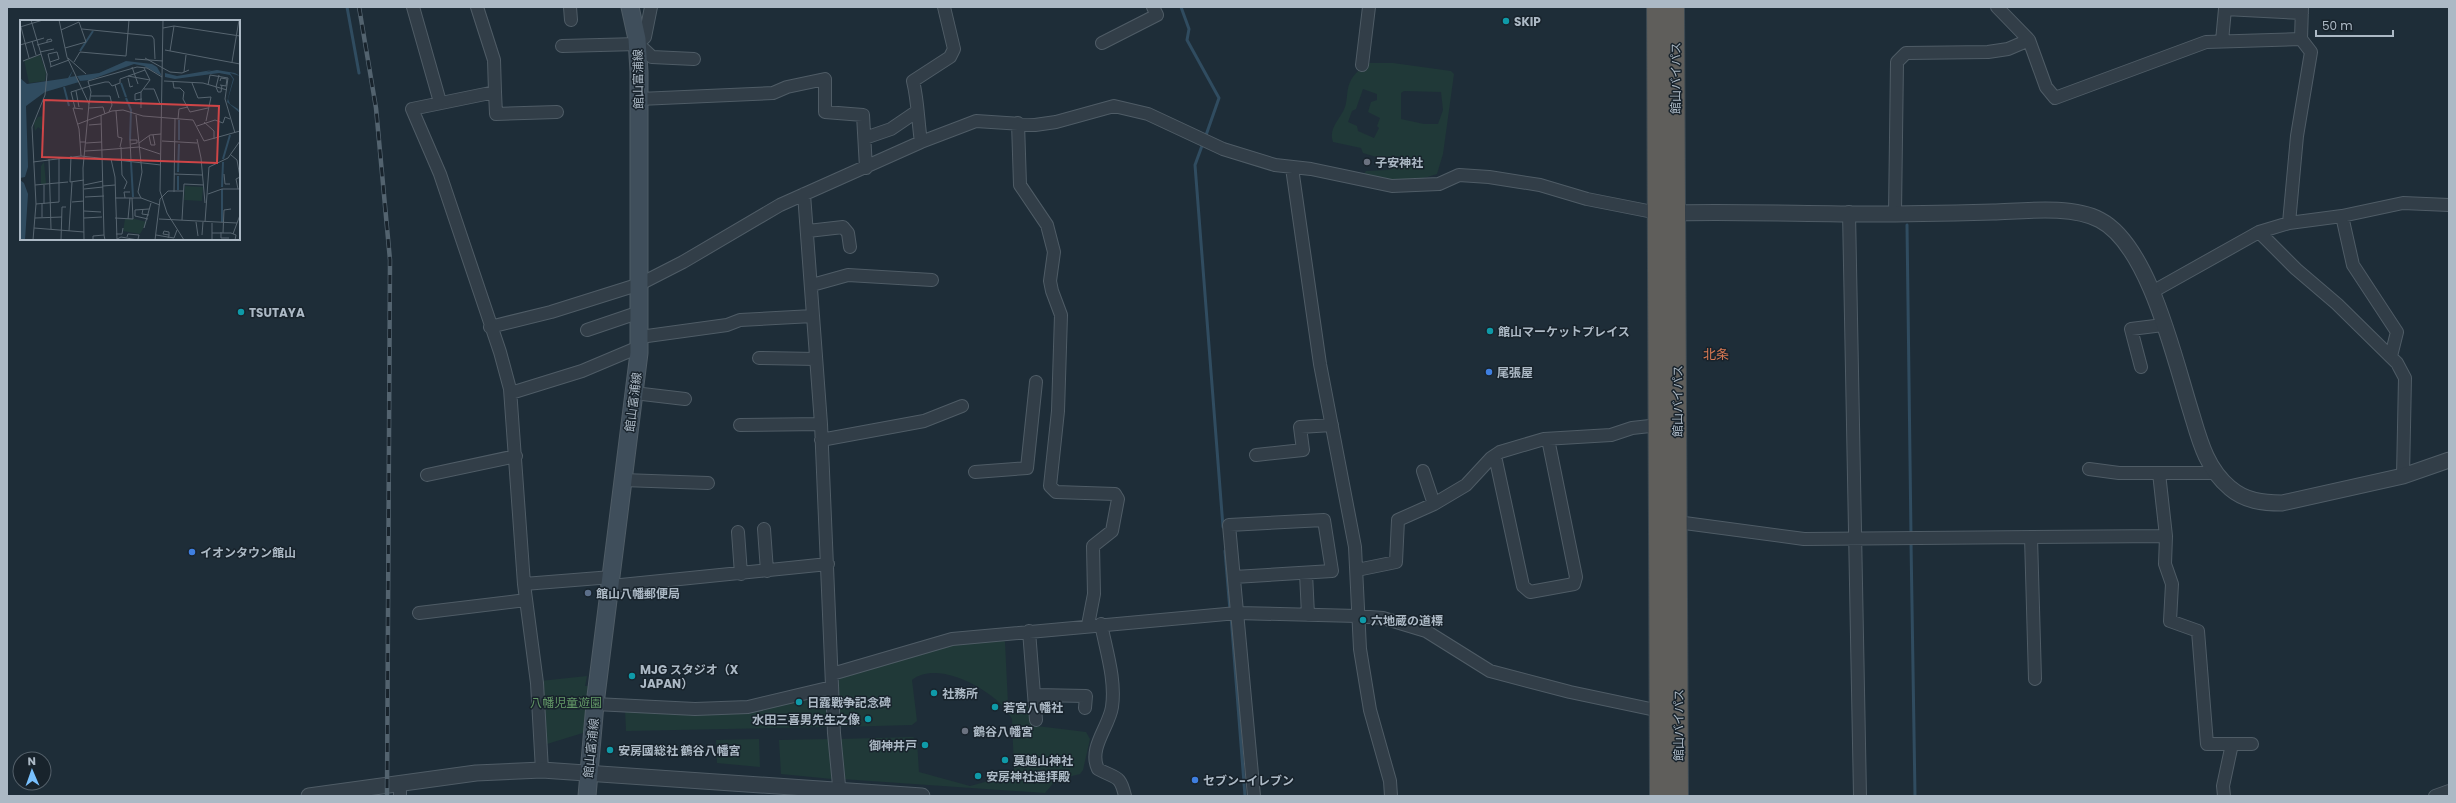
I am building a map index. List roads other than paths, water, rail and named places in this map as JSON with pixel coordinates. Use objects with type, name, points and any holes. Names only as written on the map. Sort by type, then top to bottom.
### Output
[{"type":"highway","name":"館山バイパス","points":[[1657,7],[1667,213],[1677,522],[1678,796]]},
{"type":"highway","name":"館山バイパス","points":[[1660,796],[1659,425],[1674,7]]},
{"type":"main road","name":"館山富浦線","points":[[587,796],[595,704],[639,342],[638,44],[630,7]]},
{"type":"street","points":[[413,7],[440,102]]},
{"type":"street","points":[[477,7],[494,60],[496,114],[556,112]]},
{"type":"street","points":[[570,7],[571,20]]},
{"type":"street","points":[[562,46],[638,44],[645,37],[651,7]]},
{"type":"street","points":[[921,142],[916,112],[917,96],[913,81],[950,57],[954,49],[944,7]]},
{"type":"street","points":[[1102,43],[1157,15],[1153,7]]},
{"type":"street","points":[[1362,65],[1369,7]]},
{"type":"street","points":[[1997,7],[2029,40],[2046,87],[2055,98],[2206,42],[2301,39]]},
{"type":"street","points":[[2222,41],[2225,8],[2302,10],[2301,39],[2311,52],[2297,136],[2289,223]]},
{"type":"street","points":[[1895,213],[1897,62],[1906,53],[1988,52],[2008,49],[2029,40]]},
{"type":"street","points":[[638,44],[652,57],[694,59]]},
{"type":"street","points":[[639,99],[773,93],[787,87],[825,79],[825,112],[863,115],[866,168]]},
{"type":"street","points":[[495,92],[440,102],[412,109],[440,174],[490,327],[500,352],[511,393],[524,584],[537,683],[542,770]]},
{"type":"street","points":[[490,327],[551,312],[640,284],[683,262],[780,205],[866,168],[921,142],[976,121],[1035,125],[1056,122],[1114,106],[1148,114],[1240,156],[1292,168],[1311,169],[1392,186],[1439,184],[1459,175],[1489,177],[1540,185],[1587,200],[1667,213],[1895,213],[2037,211],[2086,214],[2100,220],[2121,236],[2136,256],[2152,292],[2202,448],[2215,473],[2231,489],[2245,498],[2262,503],[2282,503],[2312,498],[2403,476],[2449,460]]},
{"type":"street","points":[[865,138],[891,129],[916,112]]},
{"type":"street","points":[[1018,123],[1020,185],[1022,190],[1038,208],[1047,225],[1054,252],[1050,282],[1061,315],[1058,411],[1050,486],[1056,492],[1115,494],[1118,499],[1112,531],[1093,546],[1094,594],[1088,625]]},
{"type":"street","points":[[1292,168],[1320,364],[1357,570],[1360,649],[1370,710],[1390,781],[1391,796]]},
{"type":"street","points":[[804,194],[812,285],[821,424],[832,687],[839,792]]},
{"type":"street","points":[[2152,292],[2259,232],[2289,223],[2342,216],[2403,203],[2449,205]]},
{"type":"street","points":[[1849,212],[1857,538],[1860,796]]},
{"type":"street","points":[[2342,216],[2353,265],[2397,332],[2391,356]]},
{"type":"street","points":[[808,231],[843,227],[848,233],[850,247]]},
{"type":"street","points":[[2259,232],[2296,269],[2337,304],[2391,356],[2405,378],[2403,476]]},
{"type":"street","points":[[812,285],[848,275],[932,280]]},
{"type":"street","points":[[587,330],[640,312]]},
{"type":"street","points":[[511,393],[582,371],[639,342],[740,320],[813,316]]},
{"type":"street","points":[[2141,367],[2131,329],[2163,326]]},
{"type":"street","points":[[758,358],[816,359]]},
{"type":"street","points":[[974,472],[1027,468],[1036,382]]},
{"type":"street","points":[[634,393],[685,399]]},
{"type":"street","points":[[821,440],[924,421],[962,406]]},
{"type":"street","points":[[740,425],[821,424]]},
{"type":"street","points":[[1256,455],[1303,450],[1300,427],[1332,425]]},
{"type":"street","points":[[1357,570],[1396,562],[1398,520],[1434,504],[1466,484],[1495,456],[1548,439],[1611,435],[1632,428],[1659,425]]},
{"type":"street","points":[[1495,456],[1523,586],[1530,592],[1574,584],[1576,577],[1548,439]]},
{"type":"street","points":[[427,474],[516,456]]},
{"type":"street","points":[[2089,469],[2119,473],[2215,473]]},
{"type":"street","points":[[1423,471],[1434,504]]},
{"type":"street","points":[[2159,473],[2166,536],[2165,564],[2172,584],[2170,621],[2198,631],[2207,744],[2252,744]]},
{"type":"street","points":[[623,480],[708,483]]},
{"type":"street","points":[[1234,577],[1306,574],[1332,571],[1324,520],[1229,525],[1234,577],[1233,613],[1254,796]]},
{"type":"street","points":[[1677,522],[1804,539],[2166,536]]},
{"type":"street","points":[[764,529],[767,571]]},
{"type":"street","points":[[738,532],[741,574]]},
{"type":"street","points":[[2031,537],[2035,679]]},
{"type":"street","points":[[524,584],[611,582],[741,574],[828,564]]},
{"type":"street","points":[[1306,574],[1308,615]]},
{"type":"street","points":[[419,613],[526,600]]},
{"type":"street","points":[[832,674],[952,640],[1088,625],[1233,613],[1358,616],[1383,618],[1426,631],[1490,671],[1570,692],[1660,711]]},
{"type":"street","points":[[1101,624],[1114,694],[1112,709],[1097,749],[1096,765],[1098,769],[1118,777],[1122,781],[1125,796]]},
{"type":"street","points":[[1029,632],[1036,695],[1036,720]]},
{"type":"street","points":[[595,704],[695,709],[748,708],[832,687]]},
{"type":"street","points":[[1036,695],[1086,696],[1085,708]]},
{"type":"street","points":[[2224,796],[2223,786],[2232,744]]},
{"type":"street","points":[[309,796],[400,790],[476,773],[542,770],[839,792],[922,796]]},
{"type":"street","points":[[2435,796],[2449,790]]},
{"type":"waterway","points":[[347,7],[359,73]]},
{"type":"waterway","points":[[1181,7],[1189,29],[1187,40],[1219,98],[1205,138]]},
{"type":"waterway","points":[[1203,143],[1195,165],[1223,527]]},
{"type":"waterway","points":[[1907,225],[1911,536]]},
{"type":"waterway","points":[[1911,542],[1915,796]]},
{"type":"waterway","points":[[1225,551],[1230,611]]},
{"type":"waterway","points":[[1231,616],[1245,796]]},
{"type":"railway","points":[[359,7],[376,108],[390,260],[387,796]]},
{"type":"place","name":"SKIP","points":[[1506,21]]},
{"type":"place","name":"子安神社","points":[[1367,162]]},
{"type":"place","name":"TSUTAYA","points":[[241,312]]},
{"type":"place","name":"館山マーケットプレイス","points":[[1490,331]]},
{"type":"place","name":"尾張屋","points":[[1489,372]]},
{"type":"place","name":"イオンタウン館山","points":[[192,552]]},
{"type":"place","name":"館山八幡郵便局","points":[[588,593]]},
{"type":"place","name":"六地蔵の道標","points":[[1363,620]]},
{"type":"place","name":"MJG スタジオ（X JAPAN）","points":[[632,676]]},
{"type":"place","name":"社務所","points":[[934,693]]},
{"type":"place","name":"日露戰争記念碑","points":[[799,702]]},
{"type":"place","name":"若宮八幡社","points":[[995,707]]},
{"type":"place","name":"水田三喜男先生之像","points":[[868,719]]},
{"type":"place","name":"鶴谷八幡宮","points":[[965,731]]},
{"type":"place","name":"御神井戸","points":[[925,745]]},
{"type":"place","name":"安房國総社 鶴谷八幡宮","points":[[610,750]]},
{"type":"place","name":"莫越山神社","points":[[1005,760]]},
{"type":"place","name":"安房神社遥拝殿","points":[[978,776]]},
{"type":"place","name":"セブン-イレブン","points":[[1195,780]]},
{"type":"district","name":"北条","points":[[1716,354]]},
{"type":"park label","name":"八幡児童遊園","points":[[566,702]]}]
